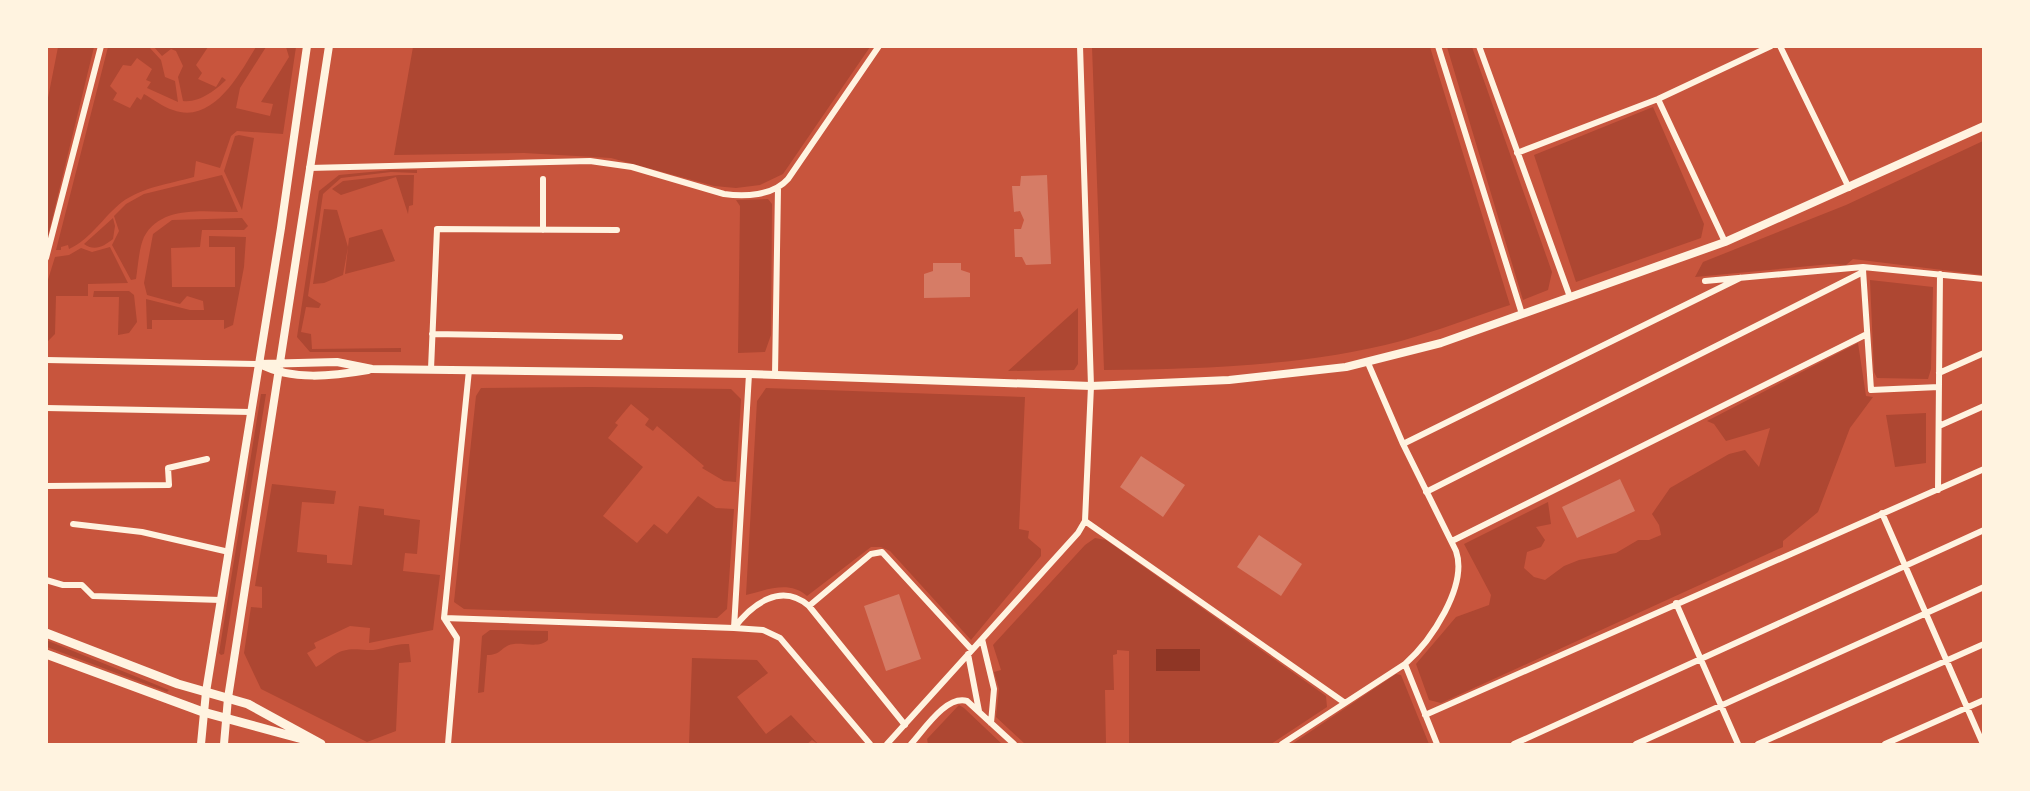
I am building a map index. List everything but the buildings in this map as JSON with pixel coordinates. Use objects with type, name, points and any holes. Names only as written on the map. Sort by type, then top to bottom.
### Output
[{"type":"main road","points":[[46,633],[178,684],[248,704],[320,744]]},
{"type":"main road","points":[[46,654],[203,712],[320,744]]},
{"type":"street","points":[[46,258],[101,46]]},
{"type":"street","points":[[201,744],[206,692],[308,46]]},
{"type":"street","points":[[224,744],[228,698],[329,46]]},
{"type":"street","points":[[309,168],[579,160],[632,167],[731,195],[754,194],[778,188],[788,179],[879,46]]},
{"type":"street","points":[[887,744],[1078,533],[1085,521],[1091,386],[1080,46]]},
{"type":"street","points":[[1438,46],[1522,314]]},
{"type":"street","points":[[1479,46],[1570,297]]},
{"type":"street","points":[[1780,46],[1849,188]]},
{"type":"street","points":[[1517,153],[1658,99],[1767,47]]},
{"type":"street","points":[[1658,99],[1725,242]]},
{"type":"street","points":[[259,364],[278,374],[337,375],[372,369],[431,369],[749,374],[1091,386],[1229,380],[1368,363],[1441,343],[1725,242],[1983,126]]},
{"type":"street","points":[[543,179],[543,230]]},
{"type":"street","points":[[776,375],[778,188]]},
{"type":"street","points":[[431,369],[437,229],[617,230]]},
{"type":"street","points":[[1863,269],[1870,390],[1939,387]]},
{"type":"street","points":[[1426,492],[1863,269]]},
{"type":"street","points":[[1705,280],[1863,269],[1983,279]]},
{"type":"street","points":[[1938,490],[1940,274]]},
{"type":"street","points":[[1403,444],[1740,278]]},
{"type":"street","points":[[432,334],[620,337]]},
{"type":"street","points":[[1452,541],[1867,334]]},
{"type":"street","points":[[1939,373],[1983,353]]},
{"type":"street","points":[[46,360],[259,364],[279,361],[337,362],[372,369]]},
{"type":"street","points":[[1282,744],[1405,664],[1426,642],[1459,579],[1459,559],[1452,541],[1403,444],[1368,363]]},
{"type":"street","points":[[448,744],[457,638],[444,618],[469,370]]},
{"type":"street","points":[[734,628],[749,374]]},
{"type":"street","points":[[1939,426],[1983,406]]},
{"type":"street","points":[[46,408],[251,412]]},
{"type":"street","points":[[46,486],[169,485],[168,468],[207,459]]},
{"type":"street","points":[[1425,715],[1983,469]]},
{"type":"street","points":[[1882,513],[1983,744]]},
{"type":"street","points":[[1085,521],[1345,703]]},
{"type":"street","points":[[73,524],[142,532],[229,552]]},
{"type":"street","points":[[1514,744],[1983,530]]},
{"type":"street","points":[[809,606],[871,554],[882,552],[970,652],[979,712]]},
{"type":"street","points":[[46,580],[63,585],[82,585],[93,596],[221,600]]},
{"type":"street","points":[[1636,744],[1983,587]]},
{"type":"street","points":[[734,628],[758,603],[785,596],[795,597],[809,606],[904,725]]},
{"type":"street","points":[[1676,603],[1738,744]]},
{"type":"street","points":[[444,618],[763,630],[780,639],[870,744]]},
{"type":"street","points":[[982,639],[994,689],[991,723]]},
{"type":"street","points":[[1758,744],[1983,644]]},
{"type":"street","points":[[1405,664],[1437,744]]},
{"type":"street","points":[[915,743],[955,700],[967,701],[1014,744]]},
{"type":"street","points":[[1885,744],[1983,700]]},
{"type":"shaded area","points":[[413,46],[870,47],[783,174],[760,185],[736,188],[714,186],[611,158],[524,153],[394,155]]},
{"type":"shaded area","points":[[58,47],[94,47],[47,240],[47,103]]},
{"type":"shaded area","points":[[108,47],[149,47],[161,60],[165,77],[175,81],[178,102],[147,88],[151,82],[146,80],[152,69],[137,58],[131,66],[123,65],[110,86],[117,93],[113,100],[130,108],[137,97],[141,100],[144,94],[169,109],[187,113],[213,104],[224,94],[256,47],[266,47],[240,88],[236,108],[270,116],[273,104],[261,102],[289,57],[286,47],[296,47],[283,134],[237,131],[231,136],[220,168],[196,161],[194,177],[156,186],[130,197],[115,208],[77,245],[69,249],[68,245],[61,247],[61,250],[56,250]]},
{"type":"shaded area","points":[[154,47],[208,47],[196,65],[202,73],[198,79],[216,87],[222,77],[226,80],[201,98],[183,101],[178,77],[183,66],[176,51],[171,49],[162,56]]},
{"type":"shaded area","points":[[1092,47],[1430,47],[1510,305],[1401,341],[1329,356],[1254,365],[1104,370]]},
{"type":"shaded area","points":[[1447,47],[1472,47],[1552,272],[1548,290],[1523,300]]},
{"type":"shaded area","points":[[1653,107],[1704,224],[1701,238],[1576,282],[1534,155]]},
{"type":"shaded area","points":[[235,136],[254,138],[242,210],[224,171]]},
{"type":"shaded area","points":[[1983,141],[1983,275],[1853,259],[1846,265],[1831,264],[1695,277],[1703,262],[1846,205]]},
{"type":"shaded area","points":[[417,170],[417,173],[391,172],[341,178],[323,194],[308,296],[321,304],[319,308],[306,307],[301,332],[311,334],[312,349],[401,348],[401,352],[310,352],[297,337],[319,191],[339,175]]},
{"type":"shaded area","points":[[222,175],[238,212],[186,212],[162,219],[152,226],[144,237],[136,279],[131,280],[112,245],[119,231],[114,216],[126,204],[144,194]]},
{"type":"shaded area","points":[[414,175],[413,205],[409,206],[408,214],[396,177],[341,195],[332,189],[343,181]]},
{"type":"shaded area","points":[[768,199],[772,204],[771,335],[765,352],[738,353],[740,206],[736,200]]},
{"type":"shaded area","points":[[324,209],[337,210],[348,247],[343,275],[324,283],[313,284]]},
{"type":"shaded area","points":[[113,218],[115,226],[113,239],[96,248],[84,244]]},
{"type":"shaded area","points":[[242,218],[248,226],[244,230],[202,230],[200,247],[171,248],[172,287],[235,287],[235,247],[209,247],[209,236],[246,237],[244,267],[233,325],[224,329],[224,320],[152,320],[152,329],[147,329],[146,299],[190,310],[204,310],[203,301],[187,296],[180,304],[147,295],[144,283],[153,234],[172,220]]},
{"type":"shaded area","points":[[382,229],[395,261],[345,274],[349,238]]},
{"type":"shaded area","points":[[110,247],[128,283],[88,284],[88,296],[56,296],[55,334],[48,341],[47,351],[47,283],[55,257],[69,255],[81,248],[92,252]]},
{"type":"shaded area","points":[[1870,280],[1933,287],[1931,369],[1928,379],[1877,378],[1874,372]]},
{"type":"shaded area","points":[[94,291],[129,291],[134,295],[137,322],[129,333],[118,335],[119,297],[93,297]]},
{"type":"shaded area","points":[[1078,308],[1078,364],[1074,370],[1008,371]]},
{"type":"shaded area","points":[[1858,343],[1866,396],[1873,397],[1850,428],[1818,512],[1783,541],[1783,547],[1441,703],[1429,700],[1416,664],[1456,617],[1489,605],[1491,595],[1464,544],[1548,502],[1551,524],[1536,527],[1545,540],[1541,547],[1527,552],[1524,568],[1534,577],[1545,580],[1564,566],[1579,560],[1616,553],[1638,540],[1649,540],[1661,535],[1659,525],[1652,514],[1670,488],[1729,454],[1745,450],[1759,467],[1770,428],[1726,441],[1714,424],[1707,421]]},
{"type":"shaded area","points":[[481,388],[731,389],[741,399],[736,482],[724,481],[702,468],[704,466],[657,426],[653,431],[645,425],[649,419],[631,404],[615,423],[618,425],[608,438],[643,467],[603,516],[637,543],[654,524],[667,534],[698,496],[716,508],[734,509],[727,609],[717,618],[464,609],[454,602],[476,396]]},
{"type":"shaded area","points":[[766,388],[1025,397],[1019,529],[1029,531],[1028,538],[1041,549],[1041,556],[971,640],[890,551],[881,547],[871,547],[807,596],[793,588],[785,587],[746,595],[757,401]]},
{"type":"shaded area","points":[[261,394],[266,394],[224,654],[221,655],[219,653]]},
{"type":"shaded area","points":[[1926,413],[1926,463],[1895,467],[1886,415]]},
{"type":"shaded area","points":[[272,484],[336,491],[334,504],[302,502],[297,552],[327,555],[327,563],[352,565],[359,506],[384,509],[384,515],[420,520],[417,554],[405,553],[403,571],[440,575],[433,630],[369,643],[370,628],[350,626],[314,643],[316,648],[307,653],[316,667],[344,650],[372,650],[409,644],[411,662],[399,663],[396,731],[367,742],[261,689],[244,653],[251,607],[262,608],[262,587],[255,586]]},
{"type":"shaded area","points":[[1095,538],[1106,540],[1326,696],[1327,707],[1271,744],[1129,744],[1129,651],[1117,650],[1117,654],[1113,655],[1114,690],[1105,690],[1106,744],[1025,744],[996,717],[999,689],[994,672],[1001,670],[993,645],[1085,545]]},
{"type":"shaded area","points":[[490,630],[548,631],[548,640],[537,645],[510,645],[492,655],[487,655],[484,692],[478,693],[482,636]]},
{"type":"shaded area","points":[[46,640],[169,690],[167,692],[47,647]]},
{"type":"shaded area","points":[[1156,649],[1200,649],[1200,671],[1156,671]]},
{"type":"shaded area","points":[[692,658],[757,660],[768,673],[737,697],[766,734],[791,715],[818,744],[812,740],[807,744],[689,744]]},
{"type":"shaded area","points":[[1396,674],[1401,675],[1429,744],[1292,744]]},
{"type":"shaded area","points":[[959,705],[1002,744],[928,744],[927,739]]}]
